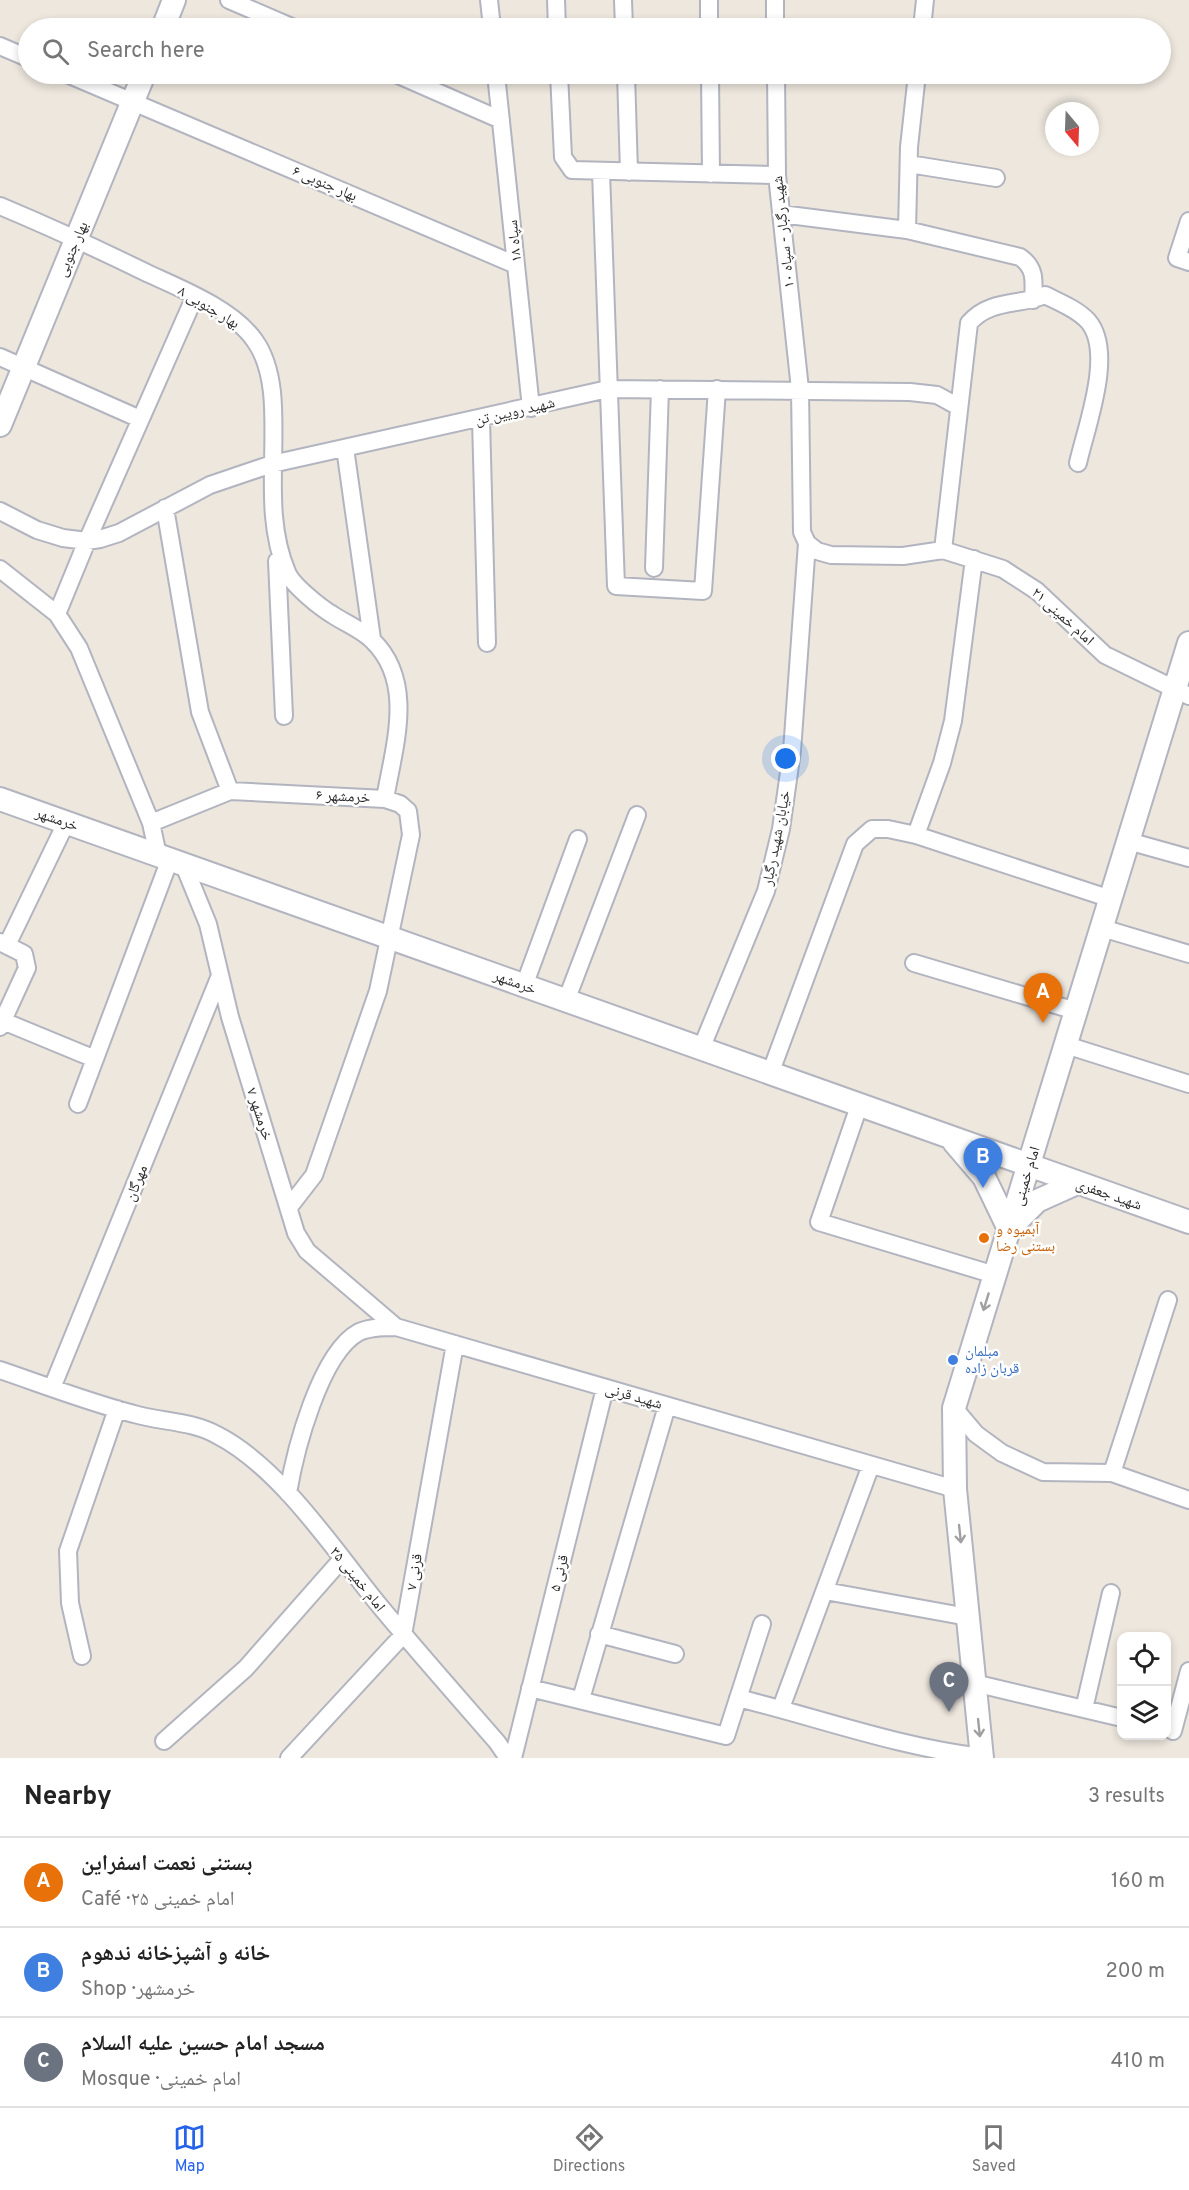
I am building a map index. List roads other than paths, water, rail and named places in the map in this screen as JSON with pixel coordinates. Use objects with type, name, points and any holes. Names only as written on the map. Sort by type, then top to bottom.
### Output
[{"type":"street","points":[[167,18],[174,0]]},
{"type":"street","points":[[229,0],[271,18]]},
{"type":"street","points":[[489,0],[491,18]]},
{"type":"street","points":[[556,0],[557,18]]},
{"type":"street","points":[[623,0],[624,18]]},
{"type":"street","points":[[709,0],[709,18]]},
{"type":"street","points":[[775,0],[775,18]]},
{"type":"street","points":[[923,18],[925,0]]},
{"type":"street","points":[[0,46],[18,54]]},
{"type":"street","name":"بهار جنوبی ۶","points":[[91,84],[516,265]]},
{"type":"street","name":"بهار جنوبی","points":[[0,425],[140,84]]},
{"type":"street","points":[[419,84],[501,120]]},
{"type":"street","name":"سپاه ۱۸","points":[[497,84],[531,408]]},
{"type":"street","points":[[560,84],[566,164],[572,170],[777,175]]},
{"type":"street","points":[[626,84],[629,172]]},
{"type":"street","points":[[710,84],[711,174]]},
{"type":"street","name":"شهید رگبار - سپاه ۱۰","points":[[776,84],[777,175],[800,389],[802,532],[807,543]]},
{"type":"street","points":[[907,230],[909,164],[916,84]]},
{"type":"street","points":[[909,164],[996,178]]},
{"type":"street","points":[[601,172],[616,586],[704,591],[717,389]]},
{"type":"street","name":"بهار جنوبی ۸","points":[[0,206],[77,239],[195,296],[238,322],[255,341],[267,365],[272,392],[272,465],[276,533]]},
{"type":"street","points":[[781,214],[907,230],[1020,257],[1029,264],[1034,277],[1033,300]]},
{"type":"street","points":[[1183,260],[1189,221]]},
{"type":"street","points":[[943,550],[969,323],[979,312],[994,306],[1033,300],[1045,295],[1076,310],[1088,321],[1096,334],[1101,364],[1078,463]]},
{"type":"street","points":[[57,614],[195,296]]},
{"type":"street","points":[[0,357],[140,419]]},
{"type":"street","name":"شهید رویین تن","points":[[87,541],[119,533],[210,485],[272,465],[608,389],[800,389],[919,393],[937,395],[959,406]]},
{"type":"street","points":[[654,568],[660,389]]},
{"type":"street","points":[[481,419],[487,643]]},
{"type":"street","points":[[345,448],[372,639],[398,684],[399,711],[385,799]]},
{"type":"street","points":[[165,508],[200,712],[230,791]]},
{"type":"street","points":[[0,511],[37,530],[87,541]]},
{"type":"street","points":[[276,533],[288,574],[322,608],[372,639]]},
{"type":"street","points":[[276,533],[284,716]]},
{"type":"street","name":"امام خمینی ۲۱","points":[[807,543],[817,551],[831,555],[903,556],[943,550],[1004,569],[1037,591],[1105,655],[1182,692]]},
{"type":"street","name":"خیابان شهید رگبار","points":[[702,1049],[766,891],[781,829],[792,750],[807,543]]},
{"type":"street","points":[[916,835],[942,763],[953,721],[974,559]]},
{"type":"street","name":"خرمشهر ۷","points":[[0,569],[57,614],[79,648],[151,823],[208,924],[219,978],[290,1206],[296,1233],[306,1251],[396,1327]]},
{"type":"street","name":"امام خمینی","points":[[982,1757],[955,1489],[954,1408],[1128,841],[1182,692],[1189,643]]},
{"type":"street","name":"خرمشهر ۶","points":[[151,823],[230,791],[385,799],[400,804],[408,811],[411,835],[378,991],[314,1175],[290,1206]]},
{"type":"street","name":"خرمشهر","points":[[0,800],[1029,1166]]},
{"type":"street","points":[[566,1001],[637,815]]},
{"type":"street","points":[[66,823],[4,944],[24,954],[27,968],[1,1024],[95,1059]]},
{"type":"street","points":[[770,1074],[855,844],[872,829],[888,829],[916,835],[1111,899]]},
{"type":"street","points":[[524,986],[578,839]]},
{"type":"street","points":[[1128,841],[1189,858]]},
{"type":"street","points":[[78,1104],[170,859]]},
{"type":"street","points":[[1102,928],[1189,954]]},
{"type":"street","points":[[914,963],[1076,1011]]},
{"type":"street","name":"مهرگان","points":[[52,1388],[219,978]]},
{"type":"street","points":[[1066,1045],[1189,1084]]},
{"type":"street","points":[[859,1106],[819,1222],[995,1275]]},
{"type":"street","points":[[951,1139],[984,1177],[1009,1229],[1037,1201],[1077,1183]]},
{"type":"street","name":"شهید جعفری","points":[[1029,1166],[1189,1222]]},
{"type":"street","points":[[1112,1473],[1168,1300]]},
{"type":"street","points":[[288,1493],[294,1455],[327,1370],[342,1345],[360,1332],[378,1327],[396,1327]]},
{"type":"street","name":"شهید قرنی","points":[[396,1327],[955,1489]]},
{"type":"street","name":"قرنی ۷","points":[[403,1635],[455,1344]]},
{"type":"street","points":[[0,1370],[117,1409],[68,1551],[70,1603],[82,1656]]},
{"type":"street","name":"قرنی ۵","points":[[513,1758],[605,1388]]},
{"type":"street","points":[[581,1699],[667,1406]]},
{"type":"street","points":[[954,1408],[976,1434],[1002,1453],[1043,1472],[1112,1473],[1189,1500]]},
{"type":"street","name":"امام خمینی ۳۵","points":[[117,1409],[188,1425],[216,1434],[264,1467],[288,1493],[403,1635],[497,1742],[508,1758]]},
{"type":"street","points":[[781,1708],[872,1465]]},
{"type":"street","points":[[164,1741],[246,1668],[342,1559]]},
{"type":"street","points":[[825,1591],[968,1617]]},
{"type":"street","points":[[1084,1709],[1111,1593]]},
{"type":"street","points":[[530,1688],[726,1736],[762,1624]]},
{"type":"street","points":[[600,1634],[675,1654]]},
{"type":"street","points":[[289,1758],[403,1635]]},
{"type":"street","points":[[1176,1732],[1189,1671]]},
{"type":"street","points":[[974,1683],[1117,1717]]},
{"type":"street","points":[[738,1698],[781,1708],[823,1723],[949,1753],[982,1757]]},
{"type":"place","name":"بستنی نعمت اسفراین","points":[[1043,1023]]},
{"type":"place","name":"خانه و آشپزخانه ندهوم","points":[[983,1188]]},
{"type":"place","name":"آبمیوه و بستنی رضا","points":[[984,1238]]},
{"type":"place","name":"مبلمان قربان زاده","points":[[953,1360]]},
{"type":"place","name":"مسجد امام حسین علیه السلام","points":[[949,1712]]}]
